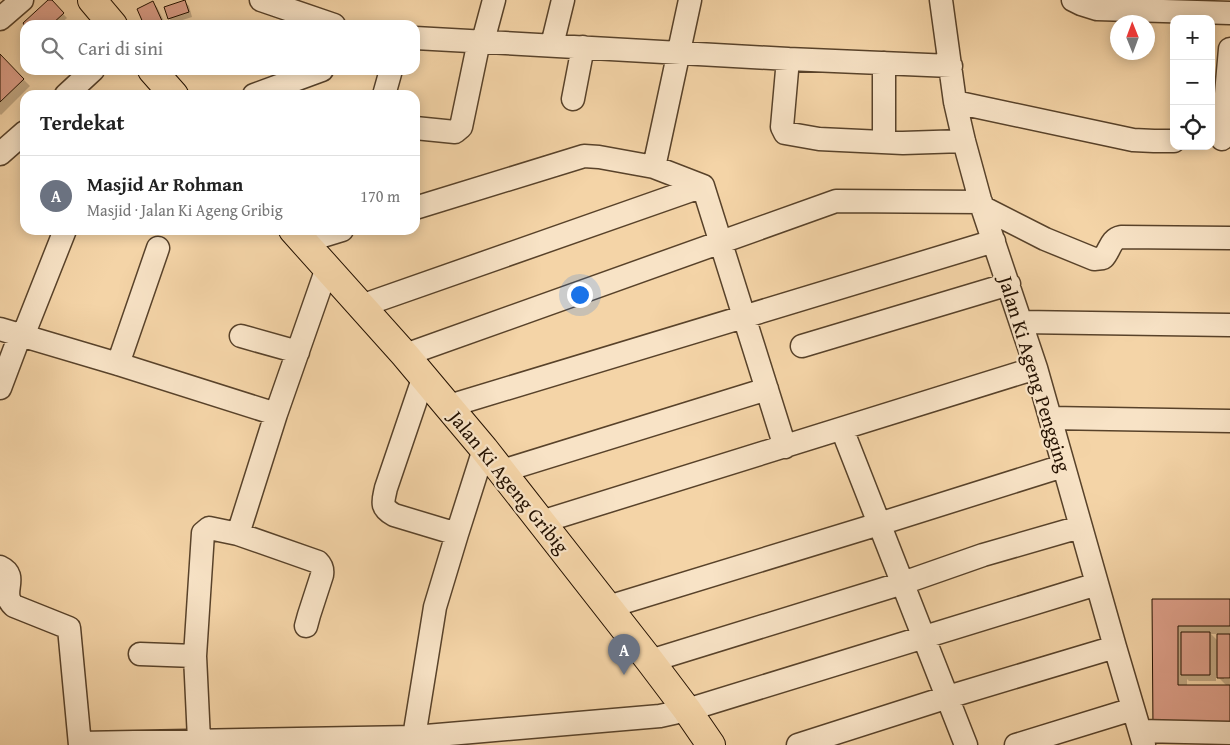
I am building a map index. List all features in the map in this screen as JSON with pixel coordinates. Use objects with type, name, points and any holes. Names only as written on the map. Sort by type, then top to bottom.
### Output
[{"type":"main road","points":[[92,0],[109,20]]},
{"type":"main road","points":[[156,75],[170,90]]},
{"type":"main road","name":"Jalan Ki Ageng Gribig","points":[[298,236],[424,376],[502,471],[650,661],[711,745]]},
{"type":"street","points":[[0,19],[22,0]]},
{"type":"street","points":[[261,0],[319,20]]},
{"type":"street","points":[[420,129],[454,132],[461,127],[481,41],[494,0]]},
{"type":"street","points":[[552,45],[563,0]]},
{"type":"street","points":[[654,167],[690,0]]},
{"type":"street","name":"Jalan Ki Ageng Pengging","points":[[941,0],[955,102],[964,141],[982,204],[1036,368],[1114,647],[1142,738]]},
{"type":"street","points":[[1073,0],[1081,4],[1230,12]]},
{"type":"street","points":[[420,38],[788,59],[951,66]]},
{"type":"street","points":[[573,100],[583,47]]},
{"type":"street","points":[[1221,139],[1230,49]]},
{"type":"street","points":[[788,59],[782,127],[786,133],[819,139],[903,142],[964,141]]},
{"type":"street","points":[[884,63],[884,141]]},
{"type":"street","points":[[72,90],[88,75]]},
{"type":"street","points":[[268,90],[308,75]]},
{"type":"street","points":[[385,90],[390,75]]},
{"type":"street","points":[[955,102],[1132,140],[1170,141]]},
{"type":"street","points":[[1,151],[20,136]]},
{"type":"street","points":[[420,206],[584,156],[654,167],[703,186]]},
{"type":"street","points":[[703,186],[785,447]]},
{"type":"street","points":[[361,306],[703,186]]},
{"type":"street","points":[[405,355],[836,201],[982,204],[1045,239],[1094,259],[1103,258],[1113,241],[1121,237],[1230,238]]},
{"type":"street","points":[[0,388],[14,334],[63,235]]},
{"type":"street","points":[[449,406],[994,241]]},
{"type":"street","points":[[118,364],[158,248]]},
{"type":"street","points":[[238,534],[276,414],[327,268]]},
{"type":"street","points":[[802,346],[1009,284]]},
{"type":"street","points":[[1021,322],[1230,324]]},
{"type":"street","points":[[14,334],[118,364],[276,414]]},
{"type":"street","points":[[241,336],[298,352]]},
{"type":"street","points":[[541,522],[1036,368]]},
{"type":"street","points":[[424,376],[383,502],[386,510],[394,515],[457,534]]},
{"type":"street","points":[[502,471],[767,389]]},
{"type":"street","points":[[1050,418],[1230,421]]},
{"type":"street","points":[[842,429],[966,745]]},
{"type":"street","points":[[414,741],[435,607],[484,449]]},
{"type":"street","points":[[608,607],[1063,466]]},
{"type":"street","points":[[650,661],[1080,527]]},
{"type":"street","points":[[199,740],[195,656],[204,532],[209,528],[238,534],[318,562],[323,569],[322,575],[306,626]]},
{"type":"street","points":[[0,567],[5,569],[9,575],[9,599],[14,606],[69,628],[80,744],[199,740],[235,743],[414,741],[660,716],[687,710],[1097,584]]},
{"type":"street","points":[[798,745],[1114,647]]},
{"type":"street","points":[[140,654],[195,656]]},
{"type":"street","points":[[1016,745],[1133,709]]},
{"type":"street","points":[[1142,738],[1230,732]]},
{"type":"building","points":[[48,0],[52,0],[64,13],[56,20],[26,20]]},
{"type":"building","points":[[185,0],[189,12],[168,19],[164,7]]},
{"type":"building","points":[[153,1],[162,20],[142,20],[137,9]]},
{"type":"building","points":[[0,54],[24,79],[0,102]]},
{"type":"building","points":[[1152,599],[1230,599],[1230,626],[1178,626],[1178,685],[1230,685],[1230,729],[1153,729]]},
{"type":"building","points":[[1181,632],[1210,632],[1210,675],[1181,675]]},
{"type":"building","points":[[1217,634],[1230,634],[1230,678],[1217,678]]},
{"type":"place","name":"Masjid Ar Rohman","points":[[624,675]]}]
